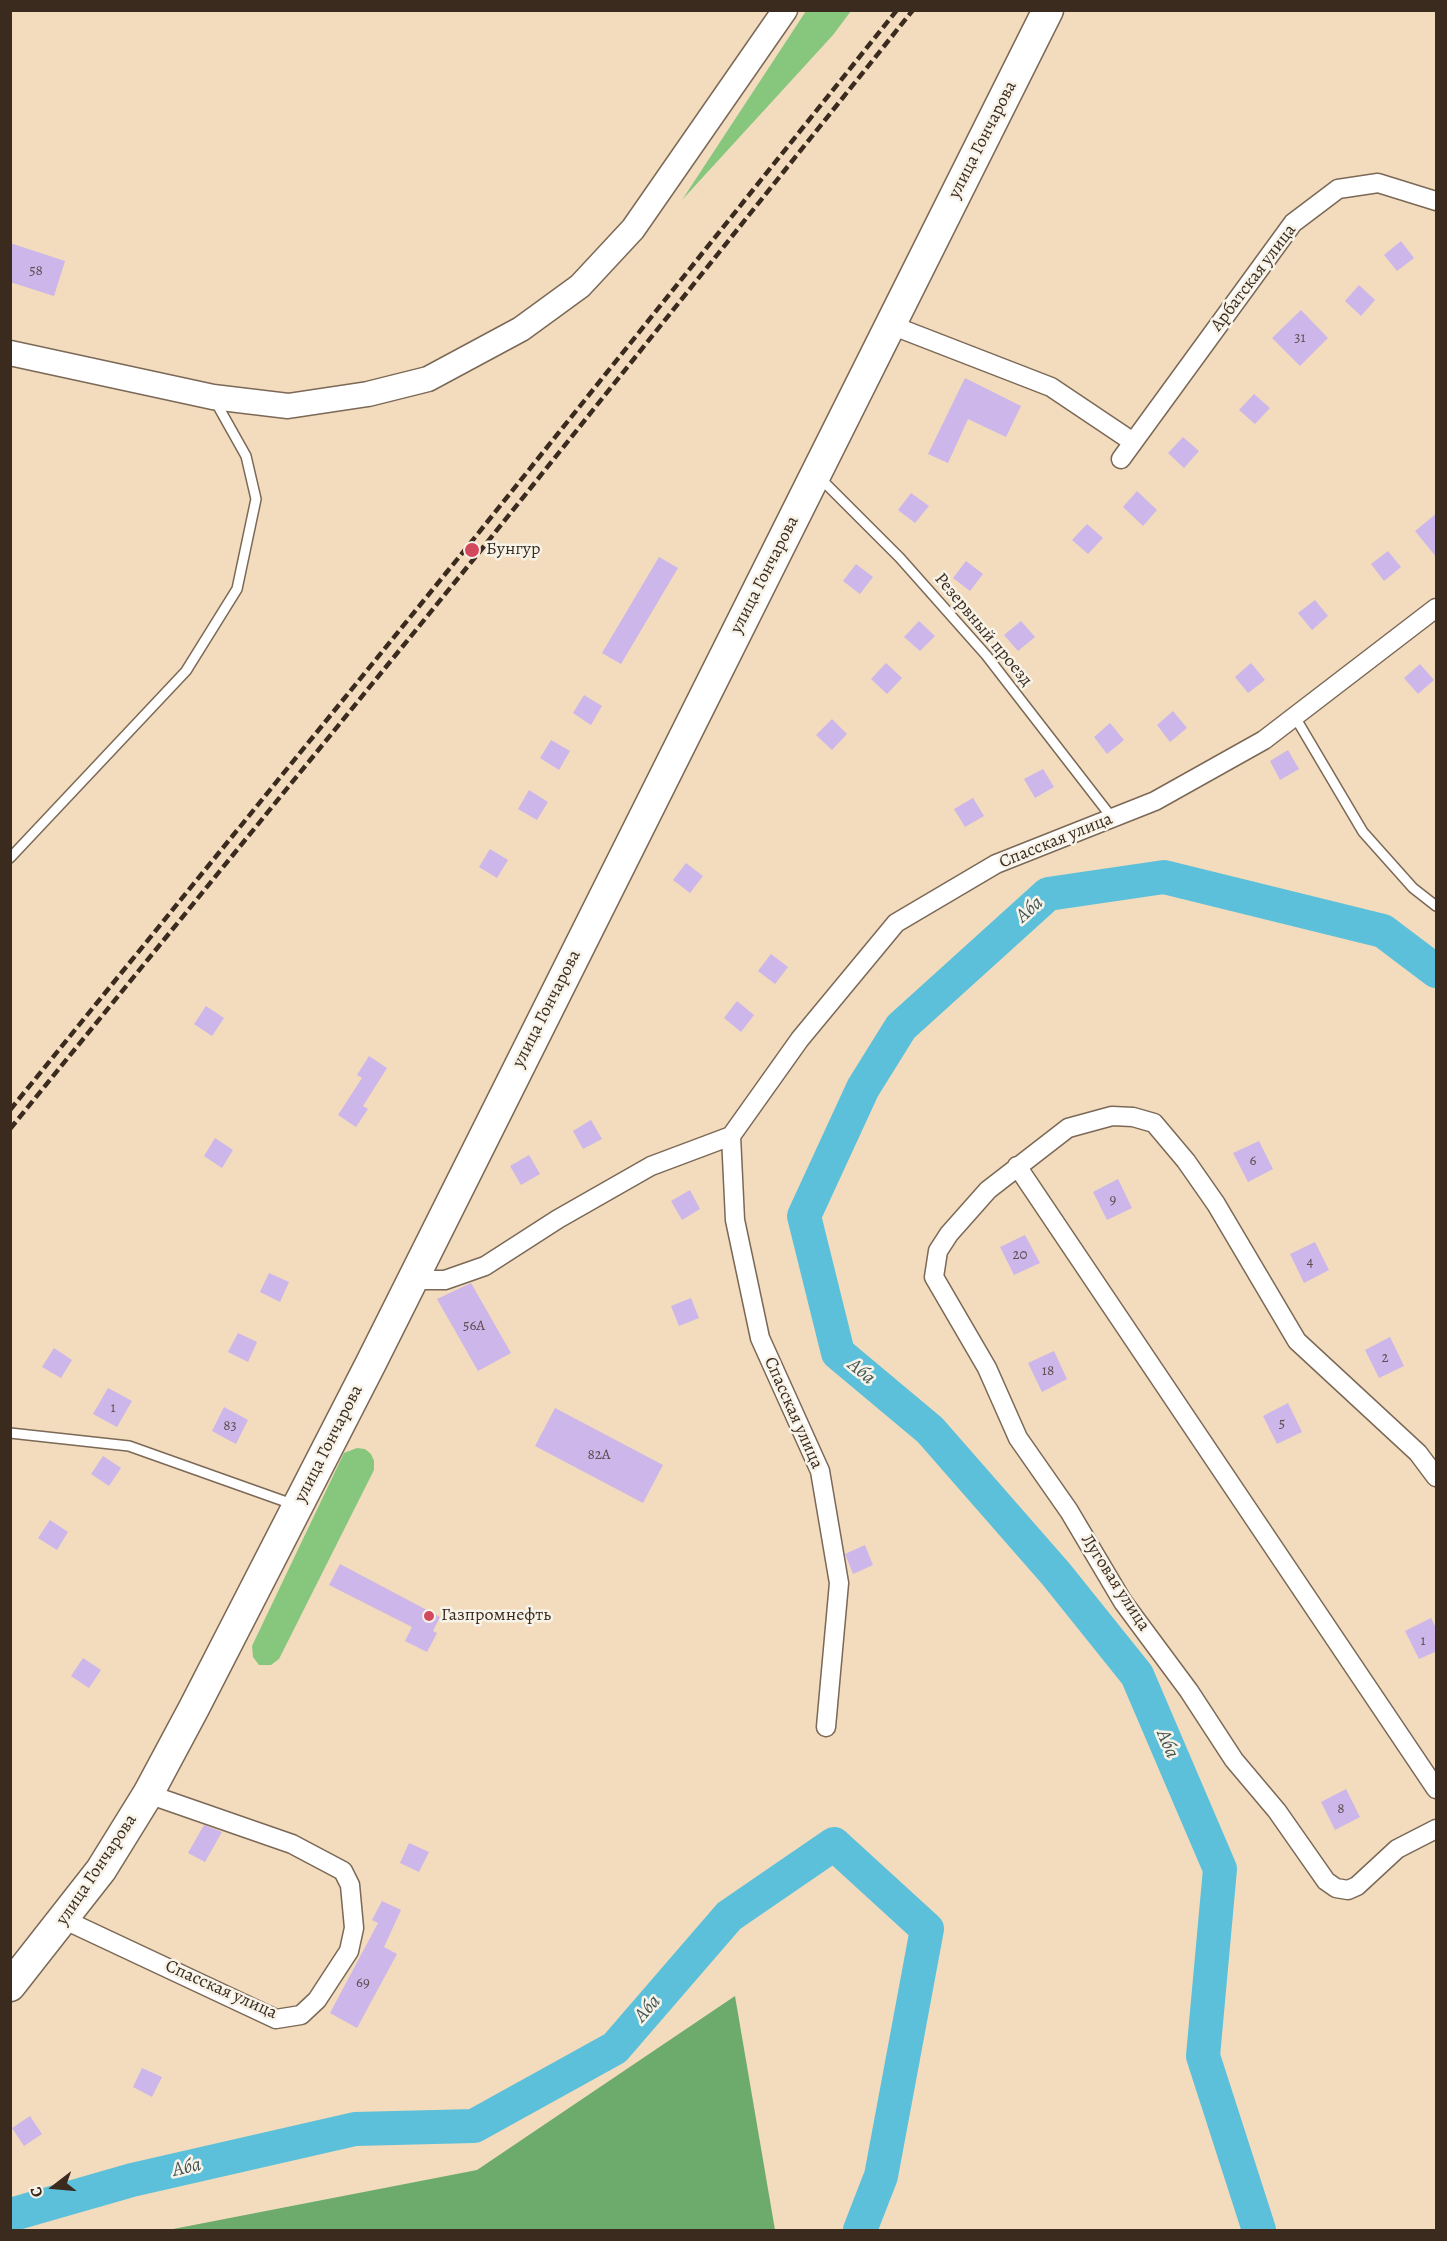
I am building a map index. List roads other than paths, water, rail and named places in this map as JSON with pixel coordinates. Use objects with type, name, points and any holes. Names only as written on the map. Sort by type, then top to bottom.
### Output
[{"type":"main road","name":"улица Гончарова","points":[[10,1986],[101,1870],[148,1794],[412,1280],[1048,10]]},
{"type":"street","points":[[10,353],[213,397],[288,406],[368,394],[428,379],[521,329],[580,286],[633,230],[785,10]]},
{"type":"street","name":"Арбатская улица","points":[[1121,459],[1293,223],[1338,189],[1378,183],[1437,201]]},
{"type":"street","points":[[891,325],[1051,387],[1134,442]]},
{"type":"street","name":"Спасская улица","points":[[826,1727],[839,1584],[820,1471],[760,1338],[735,1220],[731,1136],[800,1039],[896,923],[996,864],[1155,801],[1264,740],[1437,608]]},
{"type":"street","name":"Луговая улица","points":[[1437,1477],[1419,1453],[1297,1341],[1216,1204],[1186,1161],[1154,1123],[1133,1117],[1112,1116],[1068,1128],[988,1190],[949,1234],[938,1251],[934,1277],[987,1368],[1018,1438],[1069,1511],[1123,1602],[1189,1691],[1234,1760],[1276,1811],[1326,1881],[1336,1888],[1347,1890],[1357,1886],[1397,1849],[1437,1829]]},
{"type":"street","points":[[412,1280],[445,1280],[485,1266],[558,1219],[651,1166],[731,1136]]},
{"type":"street","points":[[1017,1166],[1437,1789]]},
{"type":"street","name":"Спасская улица","points":[[64,1920],[276,2019],[301,2015],[317,2000],[349,1951],[354,1928],[350,1885],[343,1871],[292,1844],[148,1794]]},
{"type":"lane","points":[[10,858],[186,671],[237,589],[256,499],[246,456],[213,397]]},
{"type":"lane","name":"Резервный проезд","points":[[816,474],[900,558],[986,655],[1113,819]]},
{"type":"lane","points":[[1295,717],[1363,832],[1413,888],[1437,906]]},
{"type":"lane","points":[[10,1433],[129,1446],[297,1506]]},
{"type":"waterway","name":"Аба","points":[[1259,2230],[1203,2056],[1220,1869],[1137,1675],[1056,1574],[930,1430],[838,1353],[804,1216],[863,1088],[901,1027],[1048,894],[1164,877],[1383,931],[1436,971]]},
{"type":"waterway","name":"Аба","points":[[10,2215],[132,2180],[355,2129],[474,2126],[615,2048],[729,1916],[834,1844],[927,1929],[881,2176],[860,2230]]},
{"type":"railway","points":[[10,1110],[468,546],[897,10]]},
{"type":"railway","points":[[10,1129],[477,555],[913,10]]},
{"type":"place","name":"Бунгур","points":[[472,550]]},
{"type":"place","name":"Газпромнефть","points":[[429,1616]]}]
